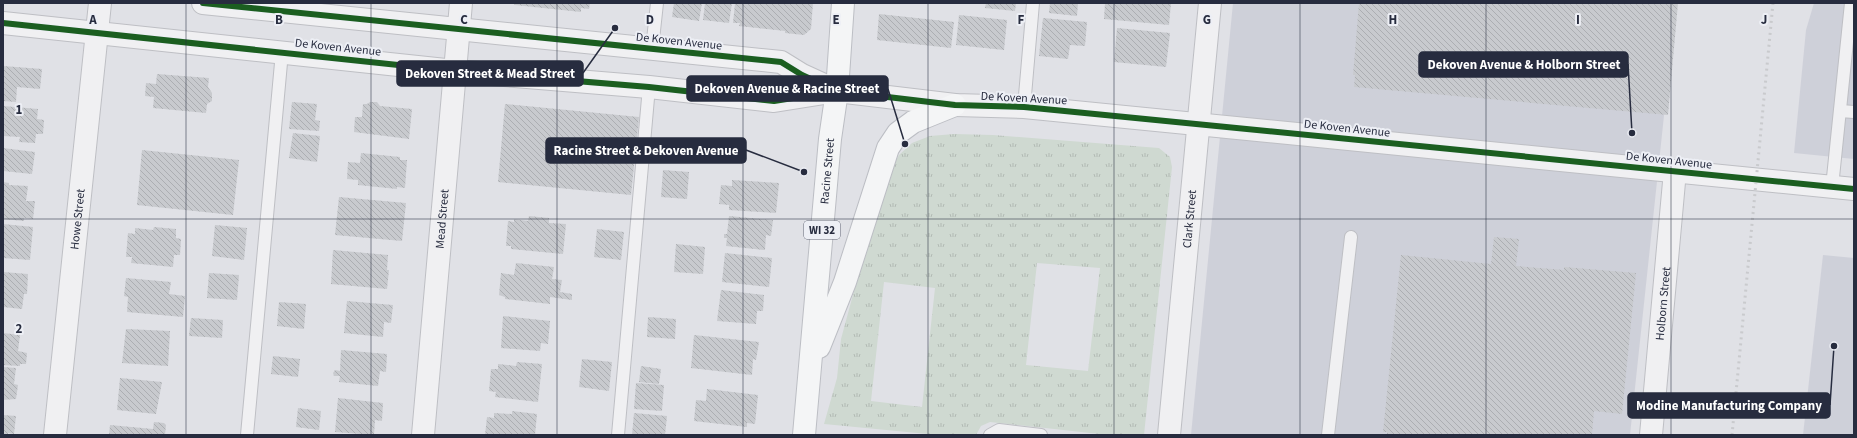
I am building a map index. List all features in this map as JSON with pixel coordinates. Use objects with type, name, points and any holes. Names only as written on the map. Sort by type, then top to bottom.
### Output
[{"type":"main road","name":"Racine Street","points":[[804,435],[830,139],[837,90],[843,3]]},
{"type":"main road","points":[[811,369],[845,282],[888,148],[898,133],[913,122],[955,105]]},
{"type":"street","name":"Howe Street","points":[[55,435],[100,3]]},
{"type":"street","name":"De Koven Avenue","points":[[203,3],[285,7],[458,29],[781,62],[802,75],[837,90],[955,105],[1024,107],[1854,189]]},
{"type":"street","name":"Mead Street","points":[[423,435],[461,3]]},
{"type":"street","name":"Clark Street","points":[[1169,435],[1210,3]]},
{"type":"street","name":"De Koven Avenue","points":[[3,23],[455,71],[649,87],[774,100],[837,90]]},
{"type":"street","name":"Holborn Street","points":[[1651,435],[1675,171]]},
{"type":"lane","points":[[652,49],[657,3]]},
{"type":"lane","points":[[1024,107],[1033,3]]},
{"type":"lane","points":[[1832,187],[1851,3]]},
{"type":"lane","points":[[247,435],[282,52]]},
{"type":"lane","points":[[618,435],[649,87]]},
{"type":"lane","points":[[1840,111],[1854,112]]},
{"type":"lane","points":[[1328,435],[1351,237]]},
{"type":"lane","points":[[990,435],[999,430],[1041,435]]},
{"type":"shaded area","points":[[1233,3],[1676,3],[1630,435],[1191,435]]},
{"type":"shaded area","points":[[1814,3],[1854,3],[1854,159],[1794,153],[1806,30]]},
{"type":"shaded area","points":[[1823,255],[1854,258],[1854,435],[1803,435]]},
{"type":"green space","points":[[954,134],[993,135],[1159,148],[1170,157],[1172,167],[1144,435],[1108,435],[990,422],[981,426],[976,435],[938,435],[824,424],[837,378],[841,339],[883,184],[899,155],[912,143],[930,136]],"holes":[[[1037,263],[1100,268],[1088,371],[1026,365]],[[884,282],[935,288],[922,407],[871,401]]]},
{"type":"building","points":[[513,3],[590,3],[589,9],[581,8],[581,12],[515,5]]},
{"type":"building","points":[[674,3],[702,3],[699,21],[672,17]]},
{"type":"building","points":[[705,3],[732,3],[729,23],[703,20]]},
{"type":"building","points":[[735,3],[813,3],[811,29],[804,35],[785,33],[785,31],[739,26],[740,23],[733,23]]},
{"type":"building","points":[[986,3],[1016,3],[1015,11],[985,8]]},
{"type":"building","points":[[1050,3],[1078,3],[1077,16],[1049,13]]},
{"type":"building","points":[[1105,3],[1171,3],[1169,25],[1104,19]]},
{"type":"building","points":[[1359,3],[1678,3],[1668,115],[1354,87],[1355,75],[1353,75]]},
{"type":"building","points":[[879,14],[954,22],[951,48],[877,40]]},
{"type":"building","points":[[959,15],[1007,20],[1004,50],[956,45]]},
{"type":"building","points":[[1043,18],[1087,22],[1085,46],[1070,45],[1068,59],[1039,56]]},
{"type":"building","points":[[1117,28],[1170,33],[1166,67],[1114,62]]},
{"type":"building","points":[[3,66],[42,69],[40,89],[17,87],[16,102],[3,101]]},
{"type":"building","points":[[157,74],[209,78],[208,87],[212,93],[212,101],[207,104],[206,113],[153,108],[154,97],[145,96],[146,83],[156,84]]},
{"type":"building","points":[[292,102],[317,104],[315,120],[320,121],[319,131],[289,129]]},
{"type":"building","points":[[377,102],[380,106],[412,109],[409,139],[354,132],[355,117],[362,117],[363,104]]},
{"type":"building","points":[[505,104],[639,117],[631,195],[498,182]]},
{"type":"building","points":[[3,106],[38,109],[37,119],[44,120],[43,134],[36,134],[35,143],[19,142],[20,137],[3,136]]},
{"type":"building","points":[[293,133],[320,136],[317,162],[289,158]]},
{"type":"building","points":[[3,148],[35,152],[32,174],[3,171]]},
{"type":"building","points":[[142,150],[239,160],[233,215],[137,205]]},
{"type":"building","points":[[361,153],[400,157],[400,160],[407,160],[405,188],[397,187],[397,189],[358,185],[358,180],[347,179],[348,162],[360,163]]},
{"type":"building","points":[[663,170],[689,172],[687,199],[661,197]]},
{"type":"building","points":[[732,180],[779,183],[776,213],[729,210],[729,205],[719,204],[721,185],[732,186]]},
{"type":"building","points":[[3,182],[9,183],[9,185],[28,186],[26,201],[35,201],[33,219],[24,218],[24,221],[3,219]]},
{"type":"building","points":[[339,197],[406,203],[402,241],[335,235]]},
{"type":"building","points":[[529,216],[549,218],[549,223],[566,224],[563,254],[511,249],[511,246],[506,246],[508,221],[514,222],[514,219],[528,221]]},
{"type":"building","points":[[729,216],[773,220],[771,236],[766,235],[765,250],[726,246],[727,238],[724,238],[724,234],[727,234]]},
{"type":"building","points":[[3,224],[33,227],[30,260],[3,258]]},
{"type":"building","points":[[215,225],[247,228],[244,260],[212,256]]},
{"type":"building","points":[[154,227],[176,229],[176,238],[181,239],[180,255],[174,255],[173,267],[131,263],[132,257],[126,257],[128,233],[135,234],[135,228],[153,230]]},
{"type":"building","points":[[597,229],[624,232],[621,260],[594,257]]},
{"type":"building","points":[[1494,237],[1519,239],[1516,266],[1564,270],[1564,267],[1636,273],[1622,414],[1594,411],[1592,435],[1387,435],[1387,432],[1383,432],[1401,255],[1491,264]]},
{"type":"building","points":[[676,244],[705,247],[703,274],[674,272]]},
{"type":"building","points":[[333,250],[388,255],[387,270],[389,270],[387,289],[331,284]]},
{"type":"building","points":[[725,253],[772,258],[769,287],[722,282]]},
{"type":"building","points":[[516,263],[554,267],[552,279],[562,280],[560,292],[572,294],[572,300],[550,297],[550,304],[505,299],[505,297],[499,295],[501,273],[514,275]]},
{"type":"building","points":[[3,272],[28,274],[27,294],[24,294],[22,309],[3,307]]},
{"type":"building","points":[[209,273],[239,275],[237,300],[207,298]]},
{"type":"building","points":[[126,278],[171,282],[169,294],[185,296],[183,317],[127,312],[128,297],[124,296]]},
{"type":"building","points":[[721,290],[764,295],[763,311],[757,311],[756,324],[717,321]]},
{"type":"building","points":[[347,301],[393,305],[391,323],[384,322],[383,337],[344,333]]},
{"type":"building","points":[[279,302],[306,304],[304,329],[277,326]]},
{"type":"building","points":[[503,316],[550,321],[548,344],[541,343],[540,351],[501,348]]},
{"type":"building","points":[[648,317],[676,319],[675,339],[647,337]]},
{"type":"building","points":[[191,318],[223,320],[222,338],[189,336]]},
{"type":"building","points":[[126,329],[170,331],[168,366],[122,363]]},
{"type":"building","points":[[3,333],[20,335],[18,351],[27,353],[26,364],[20,364],[20,366],[3,365]]},
{"type":"building","points":[[694,335],[759,342],[756,360],[753,359],[752,375],[691,368]]},
{"type":"building","points":[[341,350],[387,354],[386,372],[380,371],[378,386],[339,382],[340,376],[334,376],[333,373],[335,370],[340,371]]},
{"type":"building","points":[[273,356],[300,359],[298,377],[271,374]]},
{"type":"building","points":[[582,359],[612,362],[609,391],[579,387]]},
{"type":"building","points":[[517,362],[542,364],[538,402],[495,397],[496,392],[489,391],[491,369],[498,369],[498,364],[516,366]]},
{"type":"building","points":[[641,366],[661,369],[659,384],[639,382]]},
{"type":"building","points":[[3,367],[16,368],[14,384],[18,385],[16,399],[3,400]]},
{"type":"building","points":[[120,378],[162,382],[156,414],[117,410]]},
{"type":"building","points":[[636,383],[664,385],[662,411],[634,409]]},
{"type":"building","points":[[707,389],[758,395],[755,424],[747,423],[747,427],[694,421],[696,400],[706,401]]},
{"type":"building","points":[[338,398],[383,403],[382,421],[375,420],[374,435],[335,432]]},
{"type":"building","points":[[298,408],[321,411],[319,430],[296,427]]},
{"type":"building","points":[[512,411],[537,414],[535,435],[485,435],[487,417],[494,418],[494,413],[512,414]]},
{"type":"building","points":[[634,413],[667,416],[665,435],[632,435]]},
{"type":"building","points":[[3,415],[16,416],[14,434],[8,433],[8,435],[3,435]]},
{"type":"building","points":[[154,422],[164,423],[166,425],[165,435],[109,435],[110,425],[153,429]]},
{"type":"railway","points":[[1732,435],[1773,3]]},
{"type":"cycle path","points":[[203,3],[781,62],[802,75],[837,91],[955,105],[1024,107],[1854,189]]},
{"type":"cycle path","points":[[3,23],[455,71],[649,87],[774,101],[837,91]]},
{"type":"place","name":"Dekoven Street & Mead Street","points":[[615,28]]},
{"type":"place","name":"Dekoven Avenue & Holborn Street","points":[[1632,133]]},
{"type":"place","name":"Dekoven Avenue & Racine Street","points":[[905,144]]},
{"type":"place","name":"Racine Street & Dekoven Avenue","points":[[804,172]]},
{"type":"place","name":"Modine Manufacturing Company","points":[[1834,346]]}]
